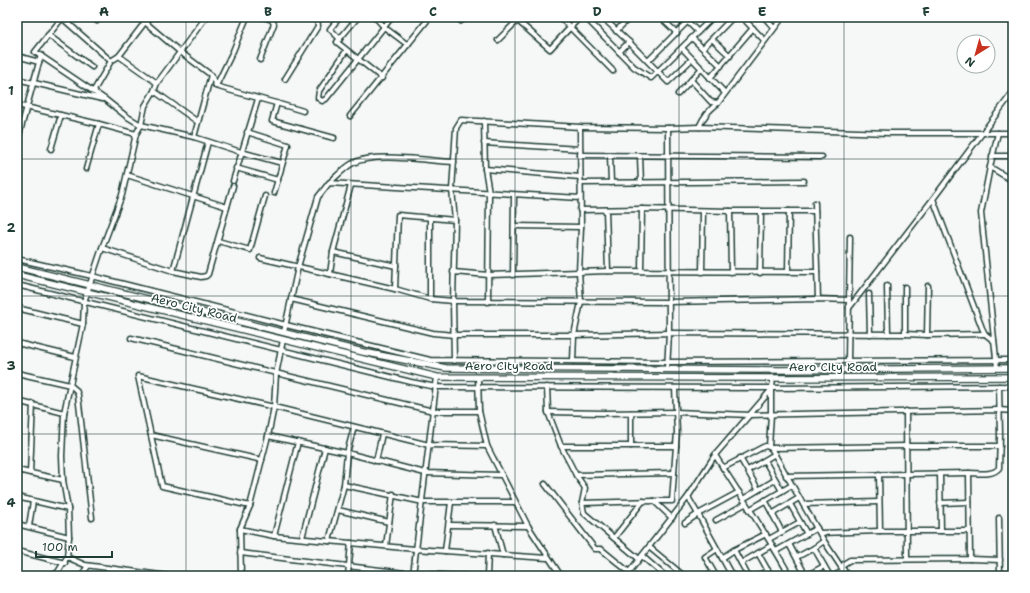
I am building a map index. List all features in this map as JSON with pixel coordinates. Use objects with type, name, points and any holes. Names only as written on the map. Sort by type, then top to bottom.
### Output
[{"type":"street","points":[[97,21],[100,17]]},
{"type":"street","points":[[139,17],[212,75],[216,86]]},
{"type":"street","points":[[93,92],[111,61],[119,56],[149,17]]},
{"type":"street","points":[[52,576],[58,572],[65,563],[67,557],[69,537],[68,509],[63,480],[62,456],[64,413],[83,324],[84,302],[122,195],[136,134],[141,125],[145,106],[157,83],[206,17]]},
{"type":"street","points":[[216,86],[247,17]]},
{"type":"street","points":[[260,60],[274,24],[272,20],[264,17]]},
{"type":"street","points":[[285,79],[318,26],[317,17]]},
{"type":"street","points":[[340,17],[330,29],[340,39]]},
{"type":"street","points":[[358,17],[337,42],[338,45],[382,78]]},
{"type":"street","points":[[375,17],[384,27],[408,45]]},
{"type":"street","points":[[346,51],[319,92],[318,94],[320,100],[324,101],[326,99],[392,17]]},
{"type":"street","points":[[350,116],[430,17]]},
{"type":"street","points":[[461,20],[466,17]]},
{"type":"street","points":[[498,40],[521,17]]},
{"type":"street","points":[[560,17],[613,71]]},
{"type":"street","points":[[518,21],[550,49],[580,17]]},
{"type":"street","points":[[585,17],[634,67],[651,78],[713,17]]},
{"type":"street","points":[[602,17],[668,82],[692,59]]},
{"type":"street","points":[[620,17],[625,22]]},
{"type":"street","points":[[616,30],[630,17]]},
{"type":"street","points":[[660,17],[677,33]]},
{"type":"street","points":[[682,17],[698,32]]},
{"type":"street","points":[[648,61],[692,17]]},
{"type":"street","points":[[703,48],[733,17]]},
{"type":"street","points":[[742,17],[764,40]]},
{"type":"street","points":[[764,17],[774,28]]},
{"type":"street","points":[[700,127],[707,111],[718,103],[782,17]]},
{"type":"street","points":[[111,61],[61,18],[35,52],[141,125],[194,137],[282,163]]},
{"type":"street","points":[[710,78],[753,28]]},
{"type":"street","points":[[48,35],[92,68]]},
{"type":"street","points":[[692,38],[721,66]]},
{"type":"street","points":[[712,39],[730,56]]},
{"type":"street","points":[[620,52],[629,42]]},
{"type":"street","points":[[682,48],[725,93]]},
{"type":"street","points":[[18,139],[41,55]]},
{"type":"street","points":[[17,56],[39,62]]},
{"type":"street","points":[[119,56],[157,83]]},
{"type":"street","points":[[678,94],[701,69]]},
{"type":"street","points":[[194,137],[212,75]]},
{"type":"street","points":[[17,79],[106,100]]},
{"type":"street","points":[[691,80],[711,102],[718,103]]},
{"type":"street","points":[[216,86],[303,111]]},
{"type":"street","points":[[154,91],[198,122]]},
{"type":"street","points":[[849,308],[1013,92]]},
{"type":"street","points":[[102,248],[173,271],[201,277],[206,276],[208,274],[218,240],[236,168],[258,99]]},
{"type":"street","points":[[277,103],[272,121],[334,138]]},
{"type":"street","points":[[17,105],[136,134]]},
{"type":"street","points":[[51,149],[62,115]]},
{"type":"street","points":[[454,361],[453,272],[455,220],[452,190],[456,128],[463,120],[580,127],[700,127],[890,133],[1013,133]]},
{"type":"street","points":[[484,121],[485,169],[489,192],[488,302]]},
{"type":"street","points":[[86,168],[99,124]]},
{"type":"street","points":[[573,362],[574,335],[581,302],[579,272],[581,228],[580,127]]},
{"type":"street","points":[[667,369],[668,128]]},
{"type":"street","points":[[247,132],[288,145],[274,193]]},
{"type":"street","points":[[997,368],[982,213],[992,156],[998,133]]},
{"type":"street","points":[[173,271],[208,142]]},
{"type":"street","points":[[484,143],[580,149]]},
{"type":"street","points":[[580,155],[822,157]]},
{"type":"street","points":[[610,156],[611,183]]},
{"type":"street","points":[[640,156],[641,183]]},
{"type":"street","points":[[992,156],[1013,156]]},
{"type":"street","points":[[284,332],[298,266],[318,197],[329,183],[342,171],[354,163],[367,159],[384,158],[454,162]]},
{"type":"street","points":[[990,167],[1013,181]]},
{"type":"street","points":[[236,168],[278,180]]},
{"type":"street","points":[[485,169],[580,177]]},
{"type":"street","points":[[127,175],[227,207]]},
{"type":"street","points":[[580,183],[804,181]]},
{"type":"street","points":[[329,183],[580,198]]},
{"type":"street","points":[[330,274],[333,252],[351,185]]},
{"type":"street","points":[[513,275],[514,195]]},
{"type":"street","points":[[218,240],[250,250],[265,196]]},
{"type":"street","points":[[933,199],[985,334]]},
{"type":"street","points":[[815,202],[818,299]]},
{"type":"street","points":[[641,271],[642,209]]},
{"type":"street","points":[[580,210],[642,209],[703,211],[815,211]]},
{"type":"street","points":[[606,210],[608,271]]},
{"type":"street","points":[[702,272],[703,211]]},
{"type":"street","points":[[730,211],[731,272]]},
{"type":"street","points":[[760,273],[761,211]]},
{"type":"street","points":[[788,272],[789,211]]},
{"type":"street","points":[[395,289],[398,215],[455,220]]},
{"type":"street","points":[[430,218],[430,299]]},
{"type":"street","points":[[514,226],[581,228]]},
{"type":"street","points":[[848,361],[850,236]]},
{"type":"street","points":[[333,252],[396,266]]},
{"type":"street","points":[[260,258],[395,289],[430,299],[453,301],[668,302],[818,299],[849,300]]},
{"type":"street","points":[[17,259],[92,276],[430,360],[573,362],[1013,360]]},
{"type":"street","name":"Aero City Road","points":[[17,267],[363,352],[446,368],[1013,368]]},
{"type":"street","points":[[453,272],[489,275],[608,271],[760,273],[817,272]]},
{"type":"street","name":"Aero City Road","points":[[17,275],[437,377],[1013,377]]},
{"type":"street","points":[[17,285],[436,387],[771,389],[1013,386]]},
{"type":"street","points":[[887,286],[888,334]]},
{"type":"street","points":[[926,335],[928,286]]},
{"type":"street","points":[[905,287],[905,334]]},
{"type":"street","points":[[869,294],[870,334]]},
{"type":"street","points":[[291,299],[433,333],[454,335],[668,333],[985,334],[994,340]]},
{"type":"street","points":[[17,308],[83,324]]},
{"type":"street","points":[[131,338],[433,411],[479,411]]},
{"type":"street","points":[[241,576],[240,529],[250,506],[268,436],[274,407],[276,374],[283,340]]},
{"type":"street","points":[[17,343],[75,357]]},
{"type":"street","points":[[572,378],[573,369]]},
{"type":"street","points":[[17,373],[70,385],[76,390],[78,395],[92,518]]},
{"type":"street","points":[[250,506],[162,486],[138,376],[274,407],[429,445],[487,446]]},
{"type":"street","points":[[413,575],[437,377]]},
{"type":"street","points":[[478,377],[479,411],[487,446],[528,526],[547,558],[560,576]]},
{"type":"street","points":[[773,378],[771,389],[770,447],[824,541],[847,576]]},
{"type":"street","points":[[786,476],[992,473],[997,471],[999,465],[1000,446],[999,386]]},
{"type":"street","points":[[547,388],[548,412],[561,446],[576,475],[585,488],[582,503],[584,513],[614,538],[665,576]]},
{"type":"street","points":[[582,503],[672,501],[676,446],[675,388]]},
{"type":"street","points":[[626,576],[688,498],[715,455],[771,389]]},
{"type":"street","points":[[17,401],[64,413]]},
{"type":"street","points":[[30,473],[33,404]]},
{"type":"street","points":[[548,412],[676,412],[750,415],[906,411],[1013,411]]},
{"type":"street","points":[[906,411],[907,559]]},
{"type":"street","points":[[630,446],[631,413]]},
{"type":"street","points":[[329,541],[344,485],[347,453],[354,426]]},
{"type":"street","points":[[376,461],[382,434]]},
{"type":"street","points":[[151,435],[262,460]]},
{"type":"street","points":[[268,436],[347,453],[425,473],[501,475]]},
{"type":"street","points":[[274,536],[298,442]]},
{"type":"street","points":[[561,446],[676,446]]},
{"type":"street","points":[[723,468],[763,447],[1000,446]]},
{"type":"street","points":[[302,538],[325,448]]},
{"type":"street","points":[[748,470],[775,454]]},
{"type":"street","points":[[715,455],[745,504],[766,534],[788,576]]},
{"type":"street","points":[[740,458],[758,490]]},
{"type":"street","points":[[765,461],[782,491]]},
{"type":"street","points":[[17,470],[63,480]]},
{"type":"street","points":[[576,475],[674,473]]},
{"type":"street","points":[[969,473],[970,559]]},
{"type":"street","points":[[879,474],[880,531]]},
{"type":"street","points":[[940,474],[940,531]]},
{"type":"street","points":[[743,499],[775,480]]},
{"type":"street","points":[[545,484],[595,549],[601,548],[629,572]]},
{"type":"street","points":[[344,485],[392,494],[423,502],[515,502]]},
{"type":"street","points":[[749,510],[792,485]]},
{"type":"street","points":[[685,523],[698,514],[739,492]]},
{"type":"street","points":[[386,546],[392,494]]},
{"type":"street","points":[[17,496],[68,509]]},
{"type":"street","points":[[688,498],[732,576]]},
{"type":"street","points":[[772,514],[799,498]]},
{"type":"street","points":[[765,500],[782,532]]},
{"type":"street","points":[[28,526],[33,501]]},
{"type":"street","points":[[614,538],[643,501]]},
{"type":"street","points":[[654,501],[672,518]]},
{"type":"street","points":[[445,550],[452,502]]},
{"type":"street","points":[[803,504],[880,502]]},
{"type":"street","points":[[940,503],[969,502]]},
{"type":"street","points":[[716,520],[745,504]]},
{"type":"street","points":[[790,504],[807,534]]},
{"type":"street","points":[[338,510],[389,522]]},
{"type":"street","points":[[999,518],[1000,576]]},
{"type":"street","points":[[769,539],[800,522]]},
{"type":"street","points":[[17,524],[69,537]]},
{"type":"street","points":[[449,525],[528,526]]},
{"type":"street","points":[[495,525],[503,554]]},
{"type":"street","points":[[776,551],[817,528]]},
{"type":"street","points":[[240,529],[274,536],[415,549],[547,558]]},
{"type":"street","points":[[820,533],[907,530],[969,531]]},
{"type":"street","points":[[722,558],[734,550],[766,534]]},
{"type":"street","points":[[796,557],[824,541]]},
{"type":"street","points":[[348,576],[351,543]]},
{"type":"street","points":[[789,544],[806,576],[824,566]]},
{"type":"street","points":[[741,563],[772,545]]},
{"type":"street","points":[[649,547],[684,576]]},
{"type":"street","points":[[814,548],[830,576]]},
{"type":"street","points":[[706,576],[714,574],[705,557],[716,549]]},
{"type":"street","points":[[734,550],[748,576]]},
{"type":"street","points":[[17,551],[65,563]]},
{"type":"street","points":[[240,553],[413,575],[466,576]]},
{"type":"street","points":[[487,576],[488,553]]},
{"type":"street","points":[[758,553],[771,576]]},
{"type":"street","points":[[67,557],[75,562],[87,566],[144,575],[168,576]]},
{"type":"street","points":[[834,576],[843,569],[845,563],[850,560],[1000,560]]},
{"type":"street","points":[[81,576],[87,566]]},
{"type":"street","points":[[758,576],[768,570]]}]
